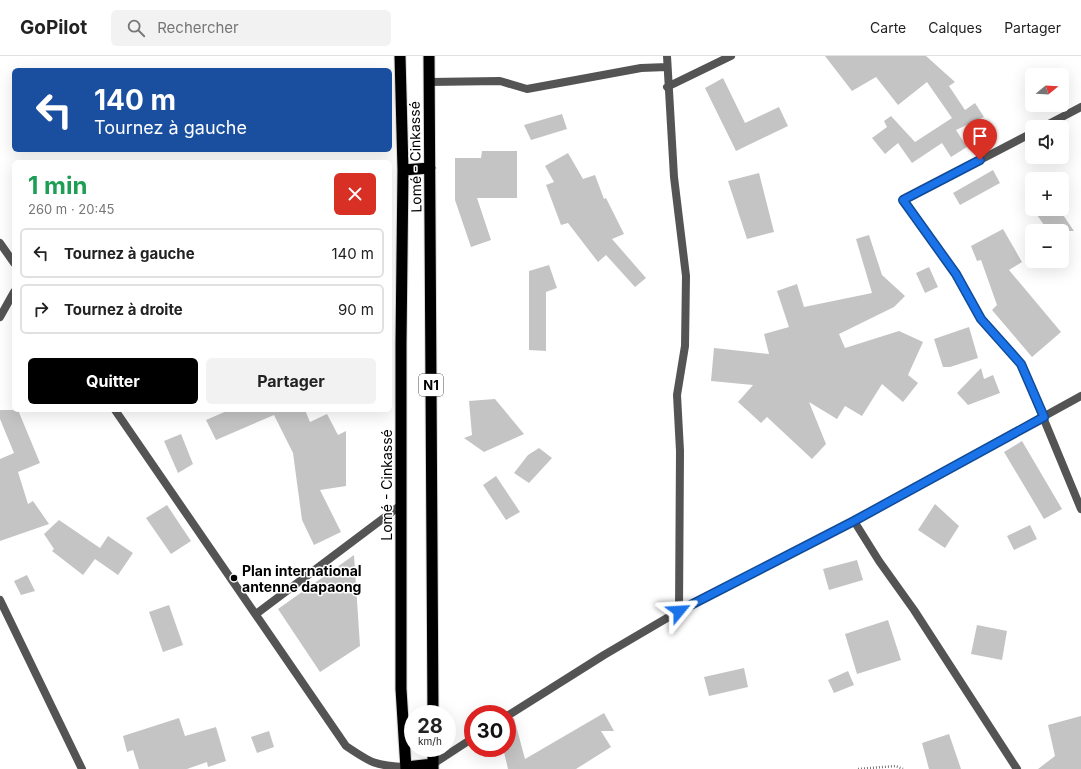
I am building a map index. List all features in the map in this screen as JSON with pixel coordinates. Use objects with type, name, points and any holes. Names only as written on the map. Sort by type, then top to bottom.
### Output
[{"type":"highway","name":"Lomé - Cinkassé","points":[[400,56],[403,170],[401,343],[401,689],[406,768]]},
{"type":"highway","name":"Lomé - Cinkassé","points":[[429,56],[432,705]]},
{"type":"highway","points":[[403,170],[430,168]]},
{"type":"highway","points":[[406,768],[433,766]]},
{"type":"street","points":[[667,56],[667,87],[674,177],[686,276],[684,346],[677,395],[680,451],[679,611]]},
{"type":"street","points":[[667,87],[731,56]]},
{"type":"street","points":[[429,82],[500,81],[527,89],[641,68],[667,66]]},
{"type":"street","points":[[1056,120],[1081,107]]},
{"type":"street","points":[[1025,137],[903,200],[956,274],[981,319],[1021,364],[1081,510]]},
{"type":"street","points":[[0,243],[12,260]]},
{"type":"street","points":[[0,317],[12,296]]},
{"type":"street","points":[[516,710],[604,655],[679,611],[854,521],[1081,396]]},
{"type":"street","points":[[116,412],[346,746],[366,759],[381,766],[406,768]]},
{"type":"street","points":[[256,614],[401,505]]},
{"type":"street","points":[[854,521],[914,610],[1017,769]]},
{"type":"street","points":[[0,600],[82,769]]},
{"type":"street","points":[[433,766],[464,744]]},
{"type":"path","points":[[858,769],[896,766],[903,769]]},
{"type":"building","points":[[825,56],[926,56],[955,82],[949,86],[965,110],[975,103],[984,117],[956,130],[967,147],[951,157],[942,143],[912,163],[898,143],[885,154],[872,138],[887,127],[884,121],[891,116],[915,142],[952,118],[927,82],[898,105],[876,77],[852,91]]},
{"type":"building","points":[[723,78],[745,123],[779,107],[788,126],[736,151],[705,88]]},
{"type":"building","points":[[562,114],[567,129],[531,140],[524,125]]},
{"type":"building","points":[[482,151],[517,151],[517,198],[477,198],[491,240],[471,247],[455,200],[455,158],[481,158]]},
{"type":"building","points":[[568,153],[583,179],[595,175],[604,199],[606,198],[624,234],[612,239],[646,278],[635,287],[606,255],[598,262],[568,223],[561,225],[546,185],[554,182],[545,166]]},
{"type":"building","points":[[993,170],[1000,183],[960,205],[953,193]]},
{"type":"building","points":[[759,173],[774,232],[747,239],[728,181]]},
{"type":"building","points":[[1038,216],[1064,216],[1074,231],[1069,231],[1069,224],[1043,224]]},
{"type":"building","points":[[1003,229],[1022,262],[1009,270],[1061,332],[1032,357],[992,310],[997,305],[981,260],[977,261],[971,246]]},
{"type":"building","points":[[869,235],[882,275],[905,296],[894,307],[839,334],[845,348],[899,331],[923,342],[908,375],[918,383],[903,402],[882,384],[862,416],[845,406],[837,419],[809,402],[826,444],[812,459],[767,417],[761,423],[738,402],[753,385],[711,381],[714,348],[769,354],[764,334],[789,327],[777,291],[797,284],[804,307],[872,293],[856,239]]},
{"type":"building","points":[[549,265],[557,288],[546,292],[546,351],[529,350],[529,271]]},
{"type":"building","points":[[929,267],[938,287],[925,293],[916,273]]},
{"type":"building","points":[[969,327],[978,358],[950,367],[943,367],[934,339]]},
{"type":"building","points":[[981,368],[984,379],[993,375],[1000,393],[968,405],[957,393]]},
{"type":"building","points":[[495,399],[524,434],[484,452],[464,438],[472,435],[469,401]]},
{"type":"building","points":[[0,410],[12,410],[12,412],[19,412],[40,463],[18,472],[28,504],[33,501],[49,524],[0,541],[0,459],[14,453],[0,419]]},
{"type":"building","points":[[224,412],[306,412],[310,422],[327,414],[338,435],[346,431],[346,486],[320,490],[341,532],[314,545],[302,520],[293,453],[274,415],[216,440],[206,420]]},
{"type":"building","points":[[181,434],[193,464],[178,473],[164,441]]},
{"type":"building","points":[[1022,441],[1062,509],[1044,519],[1004,452]]},
{"type":"building","points":[[539,448],[552,458],[529,483],[514,473],[528,455]]},
{"type":"building","points":[[496,476],[520,512],[506,520],[483,485]]},
{"type":"building","points":[[935,504],[959,526],[945,548],[918,530]]},
{"type":"building","points":[[167,505],[191,541],[171,554],[146,518]]},
{"type":"building","points":[[59,520],[100,548],[108,536],[133,553],[118,575],[95,559],[83,575],[52,551],[54,549],[44,534]]},
{"type":"building","points":[[1030,525],[1037,539],[1014,550],[1007,536]]},
{"type":"building","points":[[354,555],[360,646],[320,672],[278,609]]},
{"type":"building","points":[[857,560],[863,580],[829,590],[823,569]]},
{"type":"building","points":[[27,575],[35,591],[21,595],[14,581]]},
{"type":"building","points":[[169,605],[183,645],[163,652],[149,612]]},
{"type":"building","points":[[888,620],[901,660],[857,674],[845,634]]},
{"type":"building","points":[[977,625],[1007,631],[1002,660],[971,654]]},
{"type":"building","points":[[744,668],[748,687],[709,696],[704,677]]},
{"type":"building","points":[[848,671],[854,685],[834,693],[828,680]]},
{"type":"building","points":[[604,713],[614,731],[601,731],[611,747],[576,769],[508,769],[505,757],[516,757],[516,725],[525,759]]},
{"type":"building","points":[[1081,716],[1081,769],[1038,769],[1055,756],[1048,725]]},
{"type":"building","points":[[179,718],[185,736],[216,727],[226,761],[208,767],[207,762],[187,769],[139,769],[133,750],[127,752],[123,736]]},
{"type":"building","points":[[269,731],[274,747],[257,753],[251,737]]},
{"type":"building","points":[[949,734],[961,769],[929,769],[922,743]]},
{"type":"place","name":"Plan international antenne dapaong","points":[[234,578]]},
{"type":"route","points":[[679,611],[854,521],[1044,417],[1021,364],[981,319],[956,274],[903,200],[980,160]]}]
